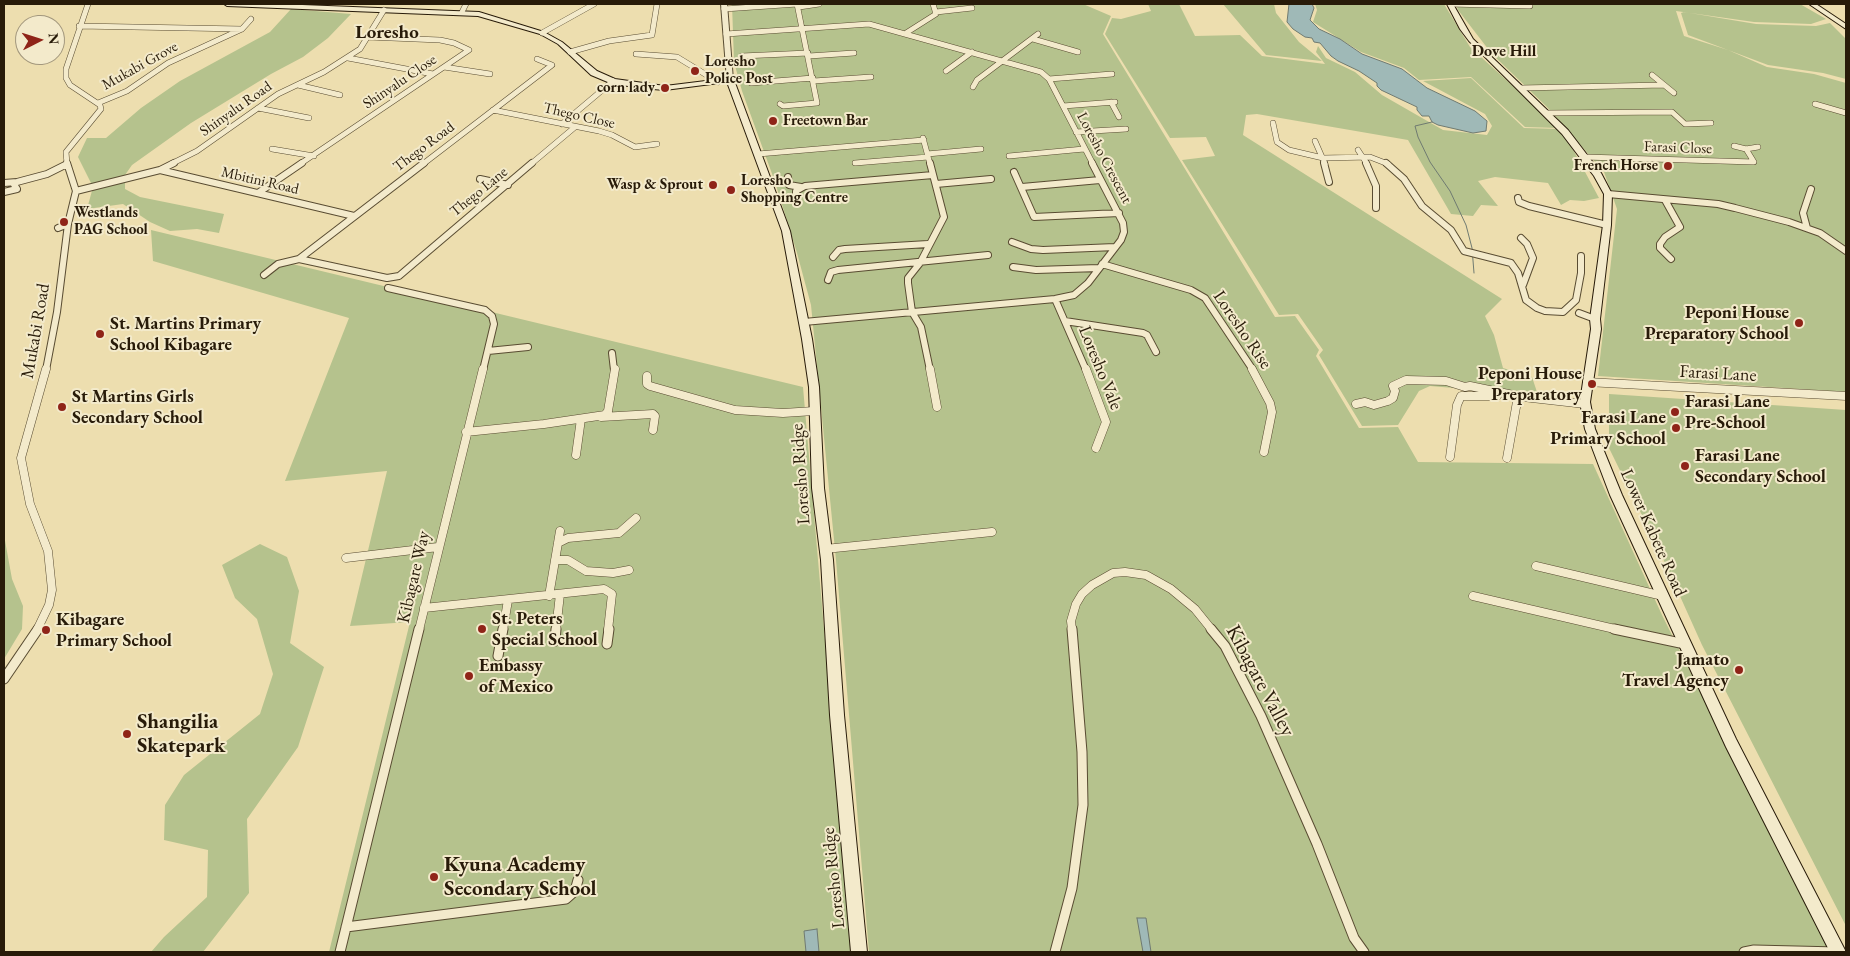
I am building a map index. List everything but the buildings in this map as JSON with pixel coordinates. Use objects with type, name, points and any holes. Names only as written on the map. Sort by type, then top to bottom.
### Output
[{"type":"main road","points":[[227,4],[479,14],[542,33],[560,43],[594,73],[613,81],[653,88],[724,81]]},
{"type":"main road","points":[[1450,4],[1471,40],[1547,113],[1598,175],[1608,194]]},
{"type":"main road","points":[[1812,4],[1846,27]]},
{"type":"main road","name":"Loresho Ridge","points":[[724,81],[758,154],[786,231],[804,322],[814,387],[819,500],[825,549],[859,952]]},
{"type":"main road","name":"Lower Kabete Road","points":[[1608,194],[1607,224],[1586,404],[1590,429],[1606,470],[1662,596],[1769,820],[1838,952]]},
{"type":"street","points":[[76,191],[67,164],[67,150],[98,115],[101,106],[70,85],[66,78],[66,69],[88,4]]},
{"type":"street","points":[[462,12],[466,4]]},
{"type":"street","points":[[542,33],[594,4]]},
{"type":"street","points":[[570,52],[609,40],[652,35],[657,4]]},
{"type":"street","points":[[724,6],[819,4]]},
{"type":"street","points":[[933,4],[936,12]]},
{"type":"street","points":[[1450,4],[1530,6]]},
{"type":"street","points":[[780,104],[783,106],[817,103],[798,5]]},
{"type":"street","name":"Loresho Ridge","points":[[724,6],[726,34],[724,81]]},
{"type":"street","points":[[906,33],[936,12],[972,8]]},
{"type":"street","name":"Shinyalu Road","points":[[76,191],[160,170],[203,148],[278,94],[348,58],[365,44],[367,37],[384,10]]},
{"type":"street","points":[[79,26],[242,29],[251,19]]},
{"type":"street","points":[[726,34],[863,24],[906,33],[1038,71],[1049,79],[1112,74]]},
{"type":"street","name":"Mukabi Grove","points":[[98,103],[127,91],[159,68],[242,29]]},
{"type":"street","points":[[972,87],[977,80],[1038,34]]},
{"type":"street","name":"Shinyalu Close","points":[[258,193],[468,50],[454,43],[440,40],[367,37]]},
{"type":"street","points":[[1032,39],[1078,52]]},
{"type":"street","points":[[946,71],[972,52]]},
{"type":"street","points":[[742,56],[854,53]]},
{"type":"street","points":[[636,54],[677,57],[724,81]]},
{"type":"street","points":[[770,55],[771,65]]},
{"type":"street","points":[[348,58],[433,74]]},
{"type":"street","name":"Thego Road","points":[[299,258],[552,65],[537,59]]},
{"type":"street","points":[[444,67],[490,74]]},
{"type":"street","points":[[1652,75],[1674,93]]},
{"type":"street","points":[[750,83],[871,77]]},
{"type":"street","name":"Loresho Crescent","points":[[804,322],[1055,299],[1074,295],[1088,284],[1124,232],[1119,213],[1100,180],[1049,79]]},
{"type":"street","points":[[562,124],[613,81]]},
{"type":"street","points":[[298,85],[340,95]]},
{"type":"street","points":[[1521,88],[1664,85]]},
{"type":"street","points":[[1063,106],[1113,102],[1119,117]]},
{"type":"street","points":[[1815,104],[1846,113]]},
{"type":"street","points":[[258,108],[309,118]]},
{"type":"street","name":"Thego Close","points":[[492,110],[612,135],[635,147],[657,144]]},
{"type":"street","points":[[1547,113],[1672,112],[1685,124],[1711,123]]},
{"type":"street","points":[[1273,123],[1277,142],[1280,146],[1289,150],[1323,158],[1363,157],[1385,162],[1402,175],[1422,206],[1451,230],[1464,251],[1478,256],[1498,258],[1511,263],[1523,285],[1526,300],[1537,308],[1554,312],[1574,311],[1595,319]]},
{"type":"street","name":"Thego Lane","points":[[299,258],[387,278],[399,276],[575,128]]},
{"type":"street","points":[[1076,132],[1126,129]]},
{"type":"street","points":[[758,154],[923,139],[944,217],[928,244],[920,263],[908,278],[912,312],[921,327],[925,340],[937,407]]},
{"type":"street","points":[[1315,141],[1323,158],[1329,182]]},
{"type":"street","points":[[1734,146],[1746,149],[1758,147]]},
{"type":"street","points":[[272,149],[314,156]]},
{"type":"street","points":[[1009,156],[1084,149]]},
{"type":"street","name":"Farasi Close","points":[[1584,157],[1754,162],[1746,149]]},
{"type":"street","points":[[855,162],[981,150]]},
{"type":"street","points":[[1358,150],[1376,186],[1376,208]]},
{"type":"street","points":[[4,184],[47,174],[67,164]]},
{"type":"street","name":"Mbitini Road","points":[[160,170],[354,216]]},
{"type":"street","points":[[1014,172],[1034,217],[1119,213]]},
{"type":"street","points":[[788,177],[789,185],[801,187],[933,175]]},
{"type":"street","points":[[480,179],[508,185]]},
{"type":"street","points":[[936,184],[991,180]]},
{"type":"street","points":[[1022,187],[1100,180]]},
{"type":"street","points":[[4,192],[17,188],[13,183]]},
{"type":"street","points":[[796,197],[796,191],[801,187]]},
{"type":"street","points":[[1807,228],[1803,213],[1811,189]]},
{"type":"street","name":"Mukabi Road","points":[[4,679],[39,627],[49,605],[52,590],[48,551],[30,504],[21,458],[50,348],[68,224],[76,191]]},
{"type":"street","points":[[1608,194],[1735,208],[1807,228],[1830,238],[1846,251]]},
{"type":"street","points":[[1518,198],[1519,202],[1529,206],[1607,224]]},
{"type":"street","points":[[1665,200],[1680,227],[1665,237],[1660,244],[1660,248],[1671,260]]},
{"type":"street","points":[[58,228],[68,224]]},
{"type":"street","points":[[1521,238],[1528,244],[1533,258],[1523,285]]},
{"type":"street","points":[[1012,242],[1031,249],[1043,250],[1115,247]]},
{"type":"street","points":[[833,256],[839,250],[845,249],[928,244]]},
{"type":"street","points":[[828,280],[831,272],[838,270],[988,255]]},
{"type":"street","points":[[1574,311],[1581,273],[1581,256]]},
{"type":"street","points":[[264,275],[278,264],[299,258]]},
{"type":"street","name":"Loresho Rise","points":[[1013,267],[1036,270],[1101,266],[1191,290],[1205,298],[1260,382],[1270,403],[1272,412],[1264,452]]},
{"type":"street","name":"Kibagare Way","points":[[340,952],[494,324],[489,313],[388,288]]},
{"type":"street","name":"Loresho Vale","points":[[1055,299],[1078,349],[1106,422],[1096,448]]},
{"type":"street","points":[[1065,321],[1142,333],[1147,335],[1156,352]]},
{"type":"street","points":[[488,351],[528,347]]},
{"type":"street","points":[[599,417],[608,411],[615,366],[612,352]]},
{"type":"street","points":[[647,376],[646,381],[650,386],[735,410],[784,413],[814,411]]},
{"type":"street","points":[[1356,404],[1365,402],[1374,405],[1388,401],[1393,398],[1395,391],[1393,386],[1406,380],[1446,381],[1465,387],[1470,386],[1518,396],[1586,404]]},
{"type":"street","name":"Farasi Lane","points":[[1588,382],[1846,396]]},
{"type":"street","points":[[1450,457],[1457,405],[1461,396],[1518,396]]},
{"type":"street","points":[[1507,458],[1518,396]]},
{"type":"street","points":[[466,432],[599,417],[653,414],[655,415],[653,430]]},
{"type":"street","points":[[576,455],[581,419]]},
{"type":"street","points":[[558,543],[568,538],[619,533],[636,518]]},
{"type":"street","points":[[548,596],[560,531]]},
{"type":"street","points":[[825,549],[992,532]]},
{"type":"street","points":[[346,558],[438,547]]},
{"type":"street","points":[[555,560],[568,560],[586,571],[613,573],[629,570]]},
{"type":"street","points":[[1536,566],[1662,596]]},
{"type":"street","name":"Kibagare Valley","points":[[1055,952],[1072,888],[1082,804],[1082,752],[1071,621],[1076,604],[1087,590],[1103,577],[1113,573],[1126,572],[1146,575],[1171,589],[1195,609],[1224,646],[1261,716],[1317,844],[1354,938],[1364,952]]},
{"type":"street","points":[[424,608],[604,589],[610,591],[612,598],[607,644]]},
{"type":"street","points":[[555,642],[560,594]]},
{"type":"street","points":[[1473,596],[1685,644]]},
{"type":"street","points":[[498,656],[508,600]]},
{"type":"street","points":[[346,927],[566,898],[575,891],[578,880]]},
{"type":"street","points":[[1354,938],[1360,952]]},
{"type":"street","points":[[1744,952],[1754,950],[1838,952]]},
{"type":"green space","points":[[732,4],[1083,4],[1111,16],[1103,34],[1275,317],[1295,316],[1319,350],[1316,356],[1359,428],[1398,427],[1418,462],[1593,464],[1662,615],[1830,952],[869,952],[836,560],[811,305],[775,182],[742,91],[734,62]]},
{"type":"green space","points":[[1148,4],[1179,4],[1195,36],[1240,35],[1262,56],[1325,64],[1316,52],[1318,46],[1326,58],[1355,72],[1382,95],[1443,130],[1487,135],[1492,126],[1485,114],[1423,81],[1471,78],[1524,128],[1562,129],[1599,198],[1584,201],[1570,200],[1561,205],[1548,183],[1495,177],[1478,181],[1498,206],[1481,205],[1473,216],[1451,214],[1408,140],[1257,114],[1246,115],[1243,135],[1502,299],[1485,316],[1494,335],[1503,368],[1532,377],[1538,395],[1430,386],[1419,391],[1398,425],[1362,426],[1319,355],[1323,350],[1298,314],[1279,315],[1182,160],[1215,156],[1206,137],[1170,138],[1105,34],[1112,18],[1121,19],[1151,11]]},
{"type":"green space","points":[[1223,4],[1274,4],[1276,13],[1299,42],[1322,61],[1266,55]]},
{"type":"green space","points":[[1315,4],[1444,4],[1470,47],[1559,128],[1525,127],[1471,77],[1419,80],[1404,68],[1361,52],[1313,22],[1317,10]]},
{"type":"green space","points":[[1456,4],[1800,4],[1826,19],[1811,24],[1754,22],[1676,11],[1684,36],[1728,50],[1767,67],[1814,74],[1846,83],[1846,392],[1598,376],[1617,209],[1604,172],[1547,107],[1492,54],[1458,10]]},
{"type":"green space","points":[[291,9],[351,14],[328,38],[303,57],[271,74],[191,123],[132,165],[125,175],[125,189],[140,197],[224,214],[219,233],[197,229],[170,231],[150,222],[123,204],[87,209],[93,187],[78,157],[87,138],[106,138],[141,108],[180,81],[270,32]]},
{"type":"green space","points":[[1681,13],[1756,24],[1816,26],[1830,23],[1846,39],[1846,79],[1823,73],[1768,65],[1688,35]]},
{"type":"green space","points":[[151,230],[803,387],[852,952],[329,952],[410,622],[350,626],[387,471],[285,481],[349,318],[153,261]]},
{"type":"green space","points":[[1609,394],[1846,410],[1846,926],[1702,645],[1661,554],[1609,448]]},
{"type":"green space","points":[[4,535],[12,579],[23,606],[22,629],[4,659]]},
{"type":"green space","points":[[260,544],[287,557],[299,591],[290,643],[324,667],[298,747],[247,819],[249,893],[203,952],[151,952],[164,937],[207,897],[208,850],[164,840],[165,805],[184,775],[260,714],[273,674],[257,619],[235,598],[222,565]]},
{"type":"water","points":[[1289,4],[1312,4],[1314,8],[1310,20],[1319,29],[1340,39],[1362,54],[1402,69],[1427,88],[1475,111],[1487,121],[1486,131],[1473,133],[1438,125],[1432,122],[1429,116],[1422,116],[1417,107],[1381,90],[1377,83],[1331,56],[1320,43],[1314,42],[1312,38],[1305,37],[1293,29],[1287,22]]},
{"type":"water","points":[[1137,918],[1146,918],[1151,952],[1143,952]]},
{"type":"water","points":[[817,929],[819,952],[806,952],[804,931]]},
{"type":"waterway","points":[[1432,122],[1415,126],[1418,137],[1430,162],[1450,191],[1466,225],[1472,248],[1474,273]]},
{"type":"place","name":"Loresho Police Post","points":[[695,71]]},
{"type":"place","name":"corn lady","points":[[665,88]]},
{"type":"place","name":"Freetown Bar","points":[[773,121]]},
{"type":"place","name":"French Horse","points":[[1668,166]]},
{"type":"place","name":"Wasp & Sprout","points":[[713,185]]},
{"type":"place","name":"Loresho Shopping Centre","points":[[731,190]]},
{"type":"place","name":"Westlands PAG School","points":[[64,222]]},
{"type":"place","name":"Peponi House Preparatory School","points":[[1799,323]]},
{"type":"place","name":"St. Martins Primary School Kibagare","points":[[100,334]]},
{"type":"place","name":"Peponi House Preparatory","points":[[1592,384]]},
{"type":"place","name":"St Martins Girls Secondary School","points":[[62,407]]},
{"type":"place","name":"Farasi Lane Pre-School","points":[[1675,412]]},
{"type":"place","name":"Farasi Lane Primary School","points":[[1676,428]]},
{"type":"place","name":"Farasi Lane Secondary School","points":[[1685,466]]},
{"type":"place","name":"St. Peters Special School","points":[[482,629]]},
{"type":"place","name":"Kibagare Primary School","points":[[46,630]]},
{"type":"place","name":"Jamato Travel Agency","points":[[1739,670]]},
{"type":"place","name":"Embassy of Mexico","points":[[469,676]]},
{"type":"place","name":"Shangilia Skatepark","points":[[127,734]]},
{"type":"place","name":"Kyuna Academy Secondary School","points":[[434,877]]},
{"type":"district","name":"Loresho","points":[[387,33]]},
{"type":"district","name":"Dove Hill","points":[[1504,52]]}]
